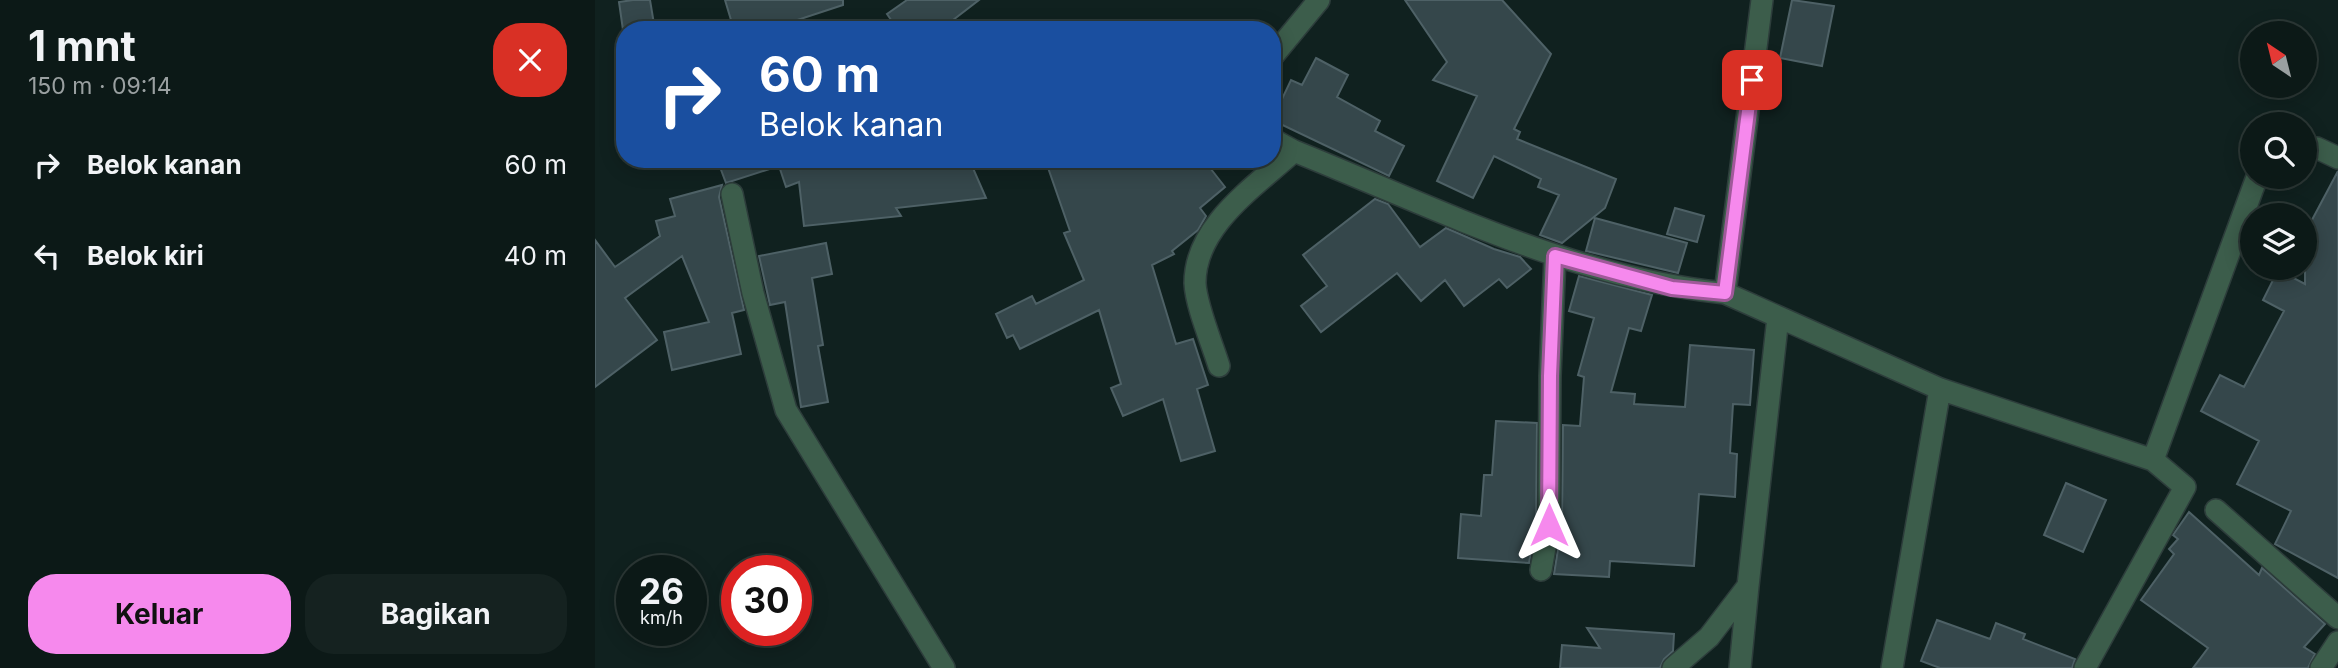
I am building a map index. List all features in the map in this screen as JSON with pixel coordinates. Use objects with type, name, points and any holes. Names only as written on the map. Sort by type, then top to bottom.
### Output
[{"type":"street","points":[[1281,46],[1319,0]]},
{"type":"street","points":[[1725,293],[1762,0]]},
{"type":"street","points":[[1281,144],[1555,256],[1672,288],[1725,293],[1940,389],[2153,460],[2185,487],[2085,668]]},
{"type":"street","points":[[2317,148],[2338,158]]},
{"type":"street","points":[[1281,163],[1294,151]]},
{"type":"street","points":[[1219,366],[1195,286],[1198,256],[1218,221],[1276,168]]},
{"type":"street","points":[[2153,460],[2253,189]]},
{"type":"street","points":[[732,194],[753,293],[786,410],[944,668]]},
{"type":"street","points":[[1541,570],[1549,525],[1550,376],[1555,256]]},
{"type":"street","points":[[1740,668],[1778,317]]},
{"type":"street","points":[[1892,668],[1940,389]]},
{"type":"street","points":[[2216,510],[2338,618]]},
{"type":"street","points":[[1673,668],[1709,637],[1748,586]]},
{"type":"street","points":[[2321,668],[2338,642]]},
{"type":"building","points":[[650,0],[654,21],[622,21],[619,2]]},
{"type":"building","points":[[725,0],[843,0],[843,5],[794,21],[731,21]]},
{"type":"building","points":[[907,0],[979,0],[952,21],[892,21],[887,14]]},
{"type":"building","points":[[1405,0],[1502,0],[1551,54],[1514,129],[1520,132],[1517,139],[1616,179],[1605,208],[1562,243],[1540,235],[1559,195],[1538,187],[1541,179],[1494,156],[1473,198],[1437,181],[1477,96],[1433,80],[1447,62]]},
{"type":"building","points":[[1792,0],[1834,6],[1822,66],[1780,58]]},
{"type":"building","points":[[1316,58],[1348,75],[1337,97],[1380,121],[1375,131],[1404,146],[1389,176],[1281,124],[1281,101],[1291,80],[1302,85]]},
{"type":"building","points":[[720,168],[773,168],[726,183]]},
{"type":"building","points":[[780,168],[973,168],[986,198],[896,208],[901,216],[804,226],[799,182],[786,187]]},
{"type":"building","points":[[1048,168],[1210,168],[1225,187],[1200,208],[1206,216],[1198,230],[1172,251],[1174,254],[1152,265],[1176,344],[1193,339],[1208,385],[1197,389],[1215,451],[1181,461],[1163,399],[1123,416],[1111,388],[1121,384],[1099,310],[1020,349],[1013,335],[1007,338],[996,314],[1032,296],[1036,304],[1084,280],[1064,233],[1070,231]]},
{"type":"building","points":[[2338,171],[2338,578],[2275,544],[2291,511],[2237,484],[2259,441],[2201,411],[2220,375],[2244,387],[2284,311],[2263,300],[2273,280],[2297,280],[2305,284],[2305,280],[2317,280],[2317,210]]},
{"type":"building","points":[[722,185],[719,197],[744,310],[732,313],[741,354],[672,370],[664,332],[709,322],[682,256],[625,298],[657,340],[595,387],[595,240],[615,267],[660,236],[656,221],[675,216],[670,199]]},
{"type":"building","points":[[1375,199],[1388,204],[1420,247],[1446,228],[1520,257],[1531,269],[1507,288],[1499,279],[1464,306],[1445,280],[1421,301],[1397,273],[1321,332],[1301,306],[1327,286],[1303,255]]},
{"type":"building","points":[[1675,208],[1704,216],[1697,242],[1667,234]]},
{"type":"building","points":[[1595,218],[1687,243],[1678,273],[1586,251]]},
{"type":"building","points":[[826,243],[832,274],[812,278],[823,345],[818,346],[828,402],[801,407],[785,302],[770,305],[759,256]]},
{"type":"building","points":[[1579,276],[1652,295],[1641,331],[1629,328],[1611,392],[1635,394],[1634,404],[1685,407],[1690,345],[1754,350],[1750,405],[1733,404],[1730,453],[1737,454],[1735,497],[1699,494],[1694,566],[1610,561],[1609,577],[1554,574],[1562,525],[1563,425],[1580,426],[1584,377],[1578,375],[1594,318],[1569,311]]},
{"type":"building","points":[[1496,421],[1537,423],[1536,524],[1529,563],[1458,558],[1461,514],[1481,516],[1484,475],[1492,475]]},
{"type":"building","points":[[2066,483],[2106,500],[2083,552],[2044,535]]},
{"type":"building","points":[[2189,512],[2259,575],[2262,568],[2325,624],[2304,647],[2315,654],[2308,668],[2193,668],[2208,648],[2141,600],[2174,554],[2169,549],[2178,539],[2173,535]]},
{"type":"building","points":[[1937,620],[1990,639],[1996,623],[2025,634],[2023,639],[2075,659],[2072,668],[1940,668],[1921,661]]},
{"type":"building","points":[[1587,628],[1674,634],[1673,651],[1664,659],[1660,668],[1560,668],[1562,645],[1600,648]]},
{"type":"route","points":[[1549,525],[1550,376],[1555,256],[1672,288],[1725,293],[1752,80]]}]
